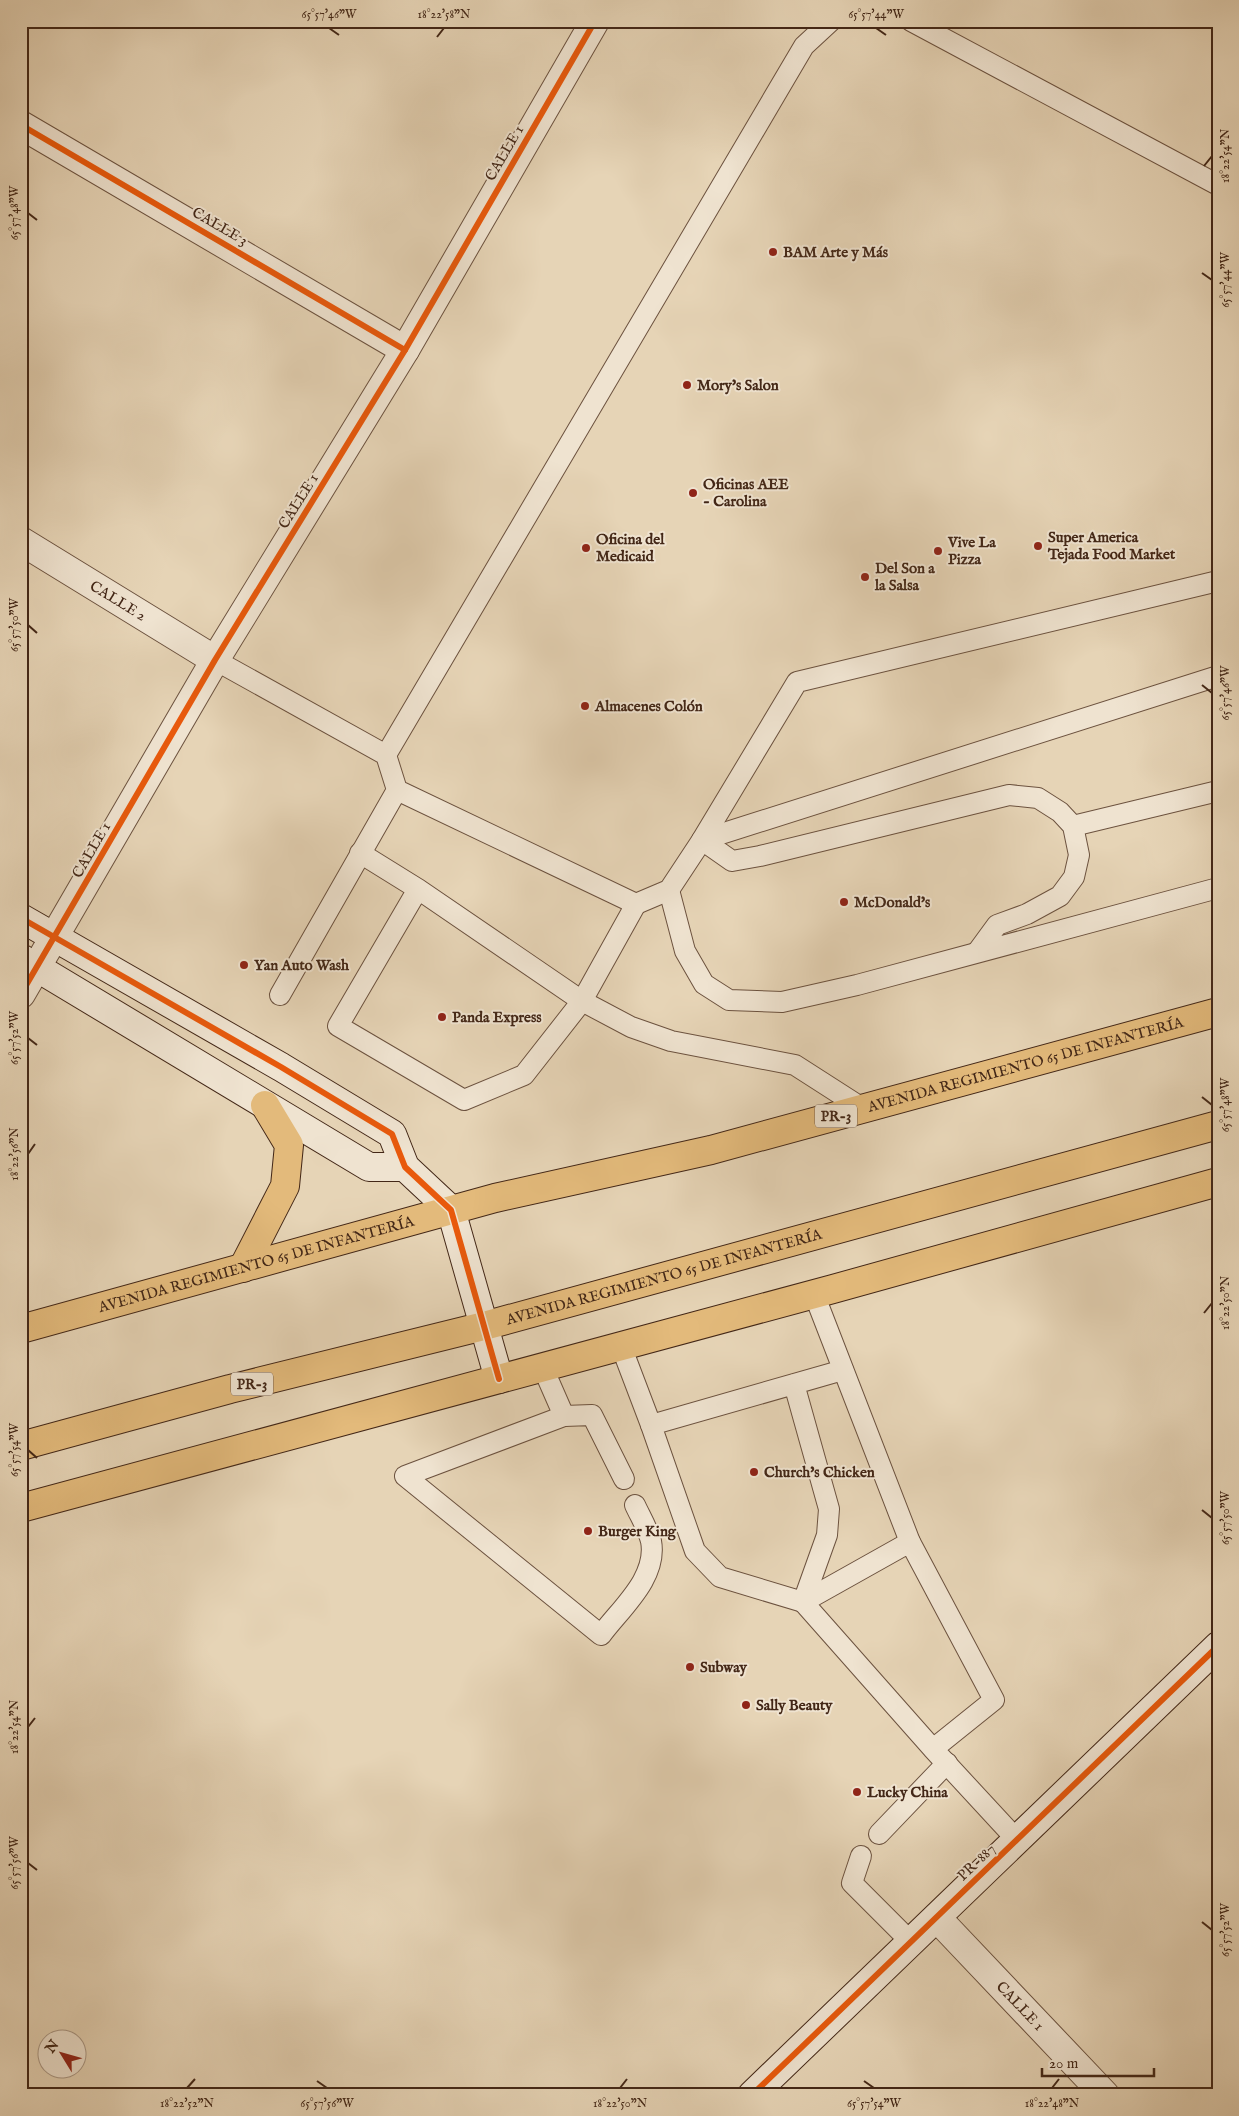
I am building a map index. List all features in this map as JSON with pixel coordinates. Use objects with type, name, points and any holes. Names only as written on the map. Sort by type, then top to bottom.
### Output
[{"type":"main road","name":"AVENIDA REGIMIENTO 65 DE INFANTERÍA","points":[[21,1328],[495,1198],[711,1150],[1218,1012]]},
{"type":"main road","points":[[243,1268],[285,1186],[289,1145],[265,1105]]},
{"type":"main road","name":"AVENIDA REGIMIENTO 65 DE INFANTERÍA","points":[[21,1446],[230,1389],[484,1326],[1218,1125]]},
{"type":"main road","points":[[21,1508],[543,1368],[1218,1182]]},
{"type":"street","name":"CALLE 1","points":[[21,994],[29,963],[54,938],[215,660],[405,350],[595,21]]},
{"type":"street","name":"CALLE 3","points":[[21,125],[405,350]]},
{"type":"street","name":"CALLE 2","points":[[21,541],[215,660]]},
{"type":"street","points":[[21,918],[392,1134],[405,1167],[451,1210],[499,1379]]},
{"type":"street","points":[[29,963],[369,1167],[405,1167]]},
{"type":"street","name":"PR-887","points":[[752,2095],[1218,1646]]},
{"type":"street","name":"CALLE 1","points":[[937,1918],[1105,2095]]},
{"type":"lane","points":[[386,755],[804,46],[831,21]]},
{"type":"lane","points":[[911,21],[1218,185]]},
{"type":"lane","points":[[418,889],[338,1026],[464,1100],[524,1075],[582,1001],[636,904],[669,890],[702,840],[797,682],[1218,581]]},
{"type":"lane","points":[[215,660],[386,755],[397,790],[636,904]]},
{"type":"lane","points":[[702,840],[1218,676]]},
{"type":"lane","points":[[280,996],[397,790]]},
{"type":"lane","points":[[1073,826],[1218,791]]},
{"type":"lane","points":[[702,840],[732,861],[760,856],[1009,795],[1038,798],[1060,812],[1073,826],[1078,855],[1074,877],[1060,896],[1028,914],[998,925],[978,951]]},
{"type":"lane","points":[[360,853],[418,889],[582,1001],[631,1027],[671,1041],[795,1065],[862,1108]]},
{"type":"lane","points":[[669,890],[685,951],[704,984],[729,1000],[782,1002],[857,985],[1218,888]]},
{"type":"lane","points":[[814,1294],[910,1542],[994,1700],[940,1756],[879,1834]]},
{"type":"lane","points":[[621,1346],[695,1551],[720,1578],[803,1602],[1017,1840]]},
{"type":"lane","points":[[543,1368],[564,1416]]},
{"type":"lane","points":[[651,1425],[843,1370]]},
{"type":"lane","points":[[794,1384],[829,1509],[827,1535],[803,1602]]},
{"type":"lane","points":[[624,1479],[592,1415],[564,1416],[405,1476],[601,1635],[644,1578],[650,1561],[651,1541],[635,1505]]},
{"type":"lane","points":[[803,1602],[910,1542]]},
{"type":"lane","points":[[861,1856],[852,1883],[911,1942]]},
{"type":"cycle path","points":[[21,994],[215,660],[405,350],[595,21]]},
{"type":"cycle path","points":[[21,125],[405,350]]},
{"type":"cycle path","points":[[21,918],[281,1067],[392,1134],[405,1167],[451,1210],[499,1379]]},
{"type":"cycle path","points":[[752,2095],[1218,1646]]},
{"type":"place","name":"BAM Arte y Más","points":[[773,252]]},
{"type":"place","name":"Mory's Salon","points":[[687,385]]},
{"type":"place","name":"Oficinas AEE - Carolina","points":[[693,493]]},
{"type":"place","name":"Super America Tejada Food Market","points":[[1038,546]]},
{"type":"place","name":"Oficina del Medicaid","points":[[586,548]]},
{"type":"place","name":"Vive La Pizza","points":[[938,551]]},
{"type":"place","name":"Del Son a la Salsa","points":[[865,577]]},
{"type":"place","name":"Almacenes Colón","points":[[585,706]]},
{"type":"place","name":"McDonald's","points":[[844,902]]},
{"type":"place","name":"Yan Auto Wash","points":[[244,965]]},
{"type":"place","name":"Panda Express","points":[[442,1017]]},
{"type":"place","name":"Church's Chicken","points":[[754,1472]]},
{"type":"place","name":"Burger King","points":[[588,1531]]},
{"type":"place","name":"Subway","points":[[690,1667]]},
{"type":"place","name":"Sally Beauty","points":[[746,1705]]},
{"type":"place","name":"Lucky China","points":[[857,1792]]}]
